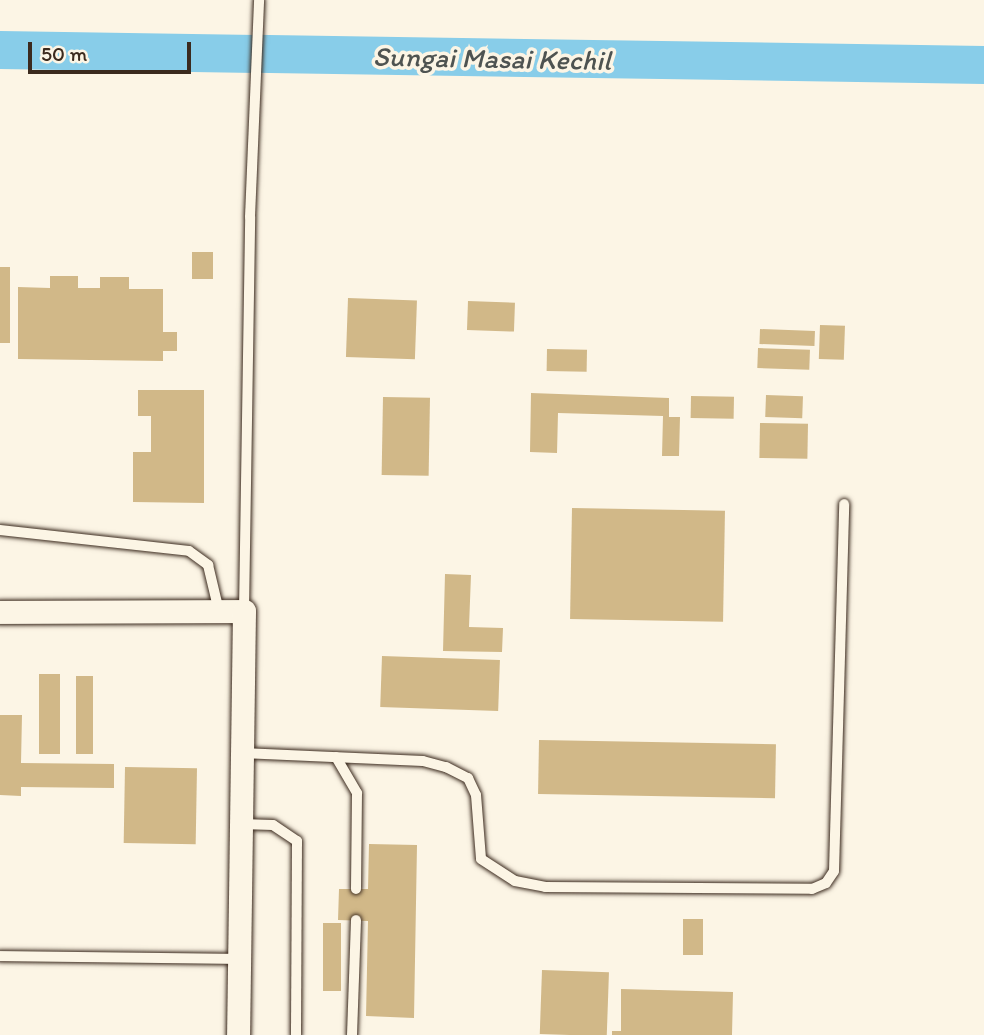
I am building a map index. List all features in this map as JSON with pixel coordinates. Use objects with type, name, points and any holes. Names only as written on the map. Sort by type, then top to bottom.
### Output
[{"type":"street","points":[[0,612],[244,611],[238,1035]]},
{"type":"lane","points":[[244,611],[250,217],[258,4]]},
{"type":"lane","points":[[242,753],[422,761],[468,778],[476,795],[481,859],[514,881],[545,887],[799,888],[826,883],[834,871],[844,504]]},
{"type":"lane","points":[[0,530],[189,551],[208,565],[219,611]]},
{"type":"lane","points":[[336,757],[357,793],[356,889]]},
{"type":"lane","points":[[241,824],[273,825],[297,841],[296,1035]]},
{"type":"lane","points":[[352,1035],[356,920]]},
{"type":"lane","points":[[0,956],[239,959]]},
{"type":"building","points":[[192,252],[213,252],[213,279],[192,279]]},
{"type":"building","points":[[0,267],[10,267],[10,343],[0,343]]},
{"type":"building","points":[[50,276],[78,276],[78,288],[100,288],[100,277],[129,277],[129,289],[163,289],[163,332],[177,332],[177,351],[163,351],[163,361],[18,359],[18,287],[50,288]]},
{"type":"building","points":[[348,298],[417,300],[415,359],[346,357]]},
{"type":"building","points":[[468,301],[515,303],[514,332],[467,330]]},
{"type":"building","points":[[820,325],[845,326],[844,360],[819,359]]},
{"type":"building","points":[[760,329],[815,331],[814,346],[759,344]]},
{"type":"building","points":[[758,348],[810,350],[809,370],[757,368]]},
{"type":"building","points":[[547,349],[587,350],[587,372],[547,371]]},
{"type":"building","points":[[138,390],[204,390],[204,503],[133,502],[133,452],[151,452],[151,416],[138,416]]},
{"type":"building","points":[[531,393],[669,398],[669,417],[680,417],[679,456],[662,456],[663,416],[558,413],[557,453],[530,452]]},
{"type":"building","points":[[766,395],[803,396],[802,418],[765,417]]},
{"type":"building","points":[[691,396],[734,397],[734,419],[691,418]]},
{"type":"building","points":[[383,397],[430,398],[429,476],[382,475]]},
{"type":"building","points":[[760,423],[808,424],[807,459],[759,458]]},
{"type":"building","points":[[572,508],[725,511],[723,622],[570,619]]},
{"type":"building","points":[[445,574],[471,575],[469,627],[503,628],[502,652],[443,651]]},
{"type":"building","points":[[382,656],[500,660],[498,711],[380,707]]},
{"type":"building","points":[[39,674],[60,674],[60,754],[39,754]]},
{"type":"building","points":[[76,676],[93,676],[93,754],[76,754]]},
{"type":"building","points":[[0,715],[22,715],[21,763],[114,764],[114,788],[21,787],[21,796],[0,795]]},
{"type":"building","points":[[539,740],[776,744],[775,798],[538,794]]},
{"type":"building","points":[[125,767],[197,768],[196,844],[124,843]]},
{"type":"building","points":[[369,844],[417,845],[414,1018],[366,1016],[368,921],[338,920],[339,889],[368,889]]},
{"type":"building","points":[[683,919],[703,919],[703,955],[683,955]]},
{"type":"building","points":[[323,923],[341,923],[341,991],[323,991]]},
{"type":"building","points":[[542,970],[609,972],[607,1035],[540,1034]]},
{"type":"building","points":[[621,989],[733,992],[732,1035],[612,1035],[612,1031],[621,1031]]},
{"type":"waterway","name":"Sungai Masai Kechil","points":[[0,50],[984,65]]}]
